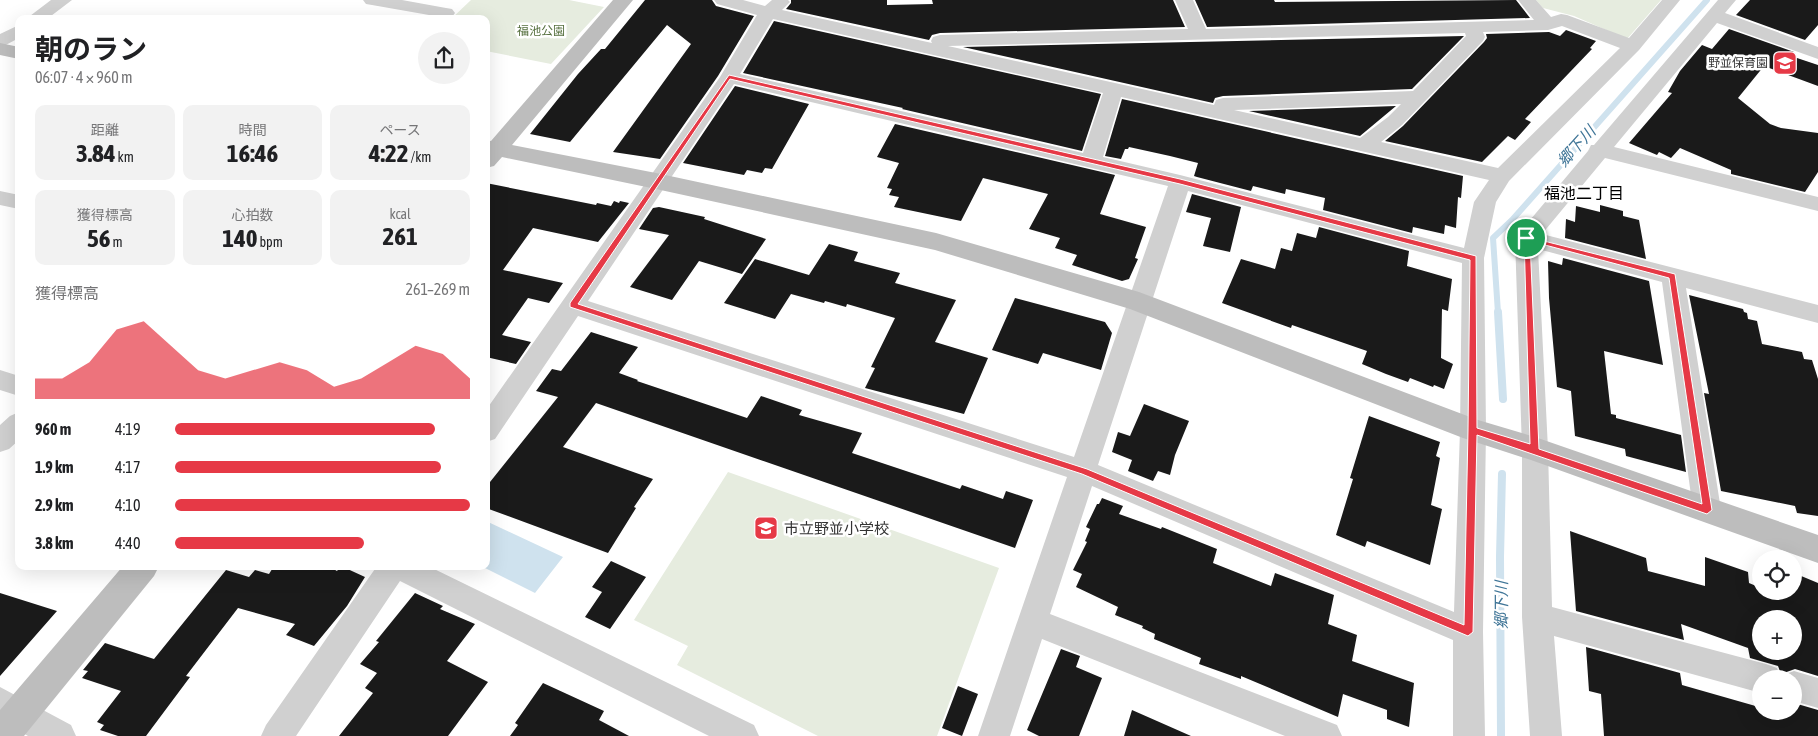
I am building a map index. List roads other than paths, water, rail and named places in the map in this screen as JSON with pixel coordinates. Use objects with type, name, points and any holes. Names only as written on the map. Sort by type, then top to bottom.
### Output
[{"type":"street","points":[[41,15],[63,0]]},
{"type":"street","points":[[372,0],[440,15]]},
{"type":"street","points":[[445,15],[460,0]]},
{"type":"street","points":[[490,153],[623,0]]},
{"type":"street","points":[[723,0],[776,6],[902,42],[1502,176]]},
{"type":"street","points":[[1184,0],[1199,34]]},
{"type":"street","points":[[1527,0],[1548,25]]},
{"type":"street","points":[[1470,736],[1468,632],[1473,430],[1474,258],[1485,202],[1502,176],[1632,46],[1671,0]]},
{"type":"street","points":[[1546,736],[1537,617],[1535,450],[1526,238],[1598,150],[1727,0]]},
{"type":"street","points":[[490,425],[776,6]]},
{"type":"street","points":[[1713,15],[1818,53]]},
{"type":"street","points":[[902,42],[1548,25],[1562,19],[1632,46]]},
{"type":"street","points":[[1364,145],[1395,121],[1476,38],[1472,27]]},
{"type":"street","points":[[0,42],[15,33]]},
{"type":"street","points":[[0,49],[15,52]]},
{"type":"street","points":[[729,77],[1180,182],[1474,258]]},
{"type":"street","points":[[1091,161],[1114,89]]},
{"type":"street","points":[[1186,105],[1418,98]]},
{"type":"street","points":[[1598,150],[1818,206]]},
{"type":"street","points":[[490,153],[656,181],[936,242],[1139,302],[1473,430],[1818,550]]},
{"type":"street","points":[[994,736],[1180,182]]},
{"type":"street","points":[[0,198],[15,201]]},
{"type":"street","points":[[1526,238],[1818,314]]},
{"type":"street","points":[[1673,276],[1707,510]]},
{"type":"street","points":[[573,305],[1084,472],[1468,632]]},
{"type":"street","points":[[0,380],[15,385]]},
{"type":"street","points":[[0,441],[15,427]]},
{"type":"street","points":[[60,736],[7,717],[139,570]]},
{"type":"street","points":[[277,736],[391,570]]},
{"type":"street","points":[[406,570],[743,736]]},
{"type":"street","points":[[1537,617],[1752,675]]},
{"type":"street","points":[[1032,621],[1326,736]]},
{"type":"street","points":[[1802,688],[1818,693]]},
{"type":"water","points":[[490,523],[563,557],[535,593],[489,570]]},
{"type":"waterway","name":"郷下川","points":[[1498,313],[1493,238],[1512,220],[1707,0]]},
{"type":"waterway","name":"郷下川","points":[[1498,312],[1503,399]]},
{"type":"waterway","name":"郷下川","points":[[1501,736],[1500,557],[1502,474]]},
{"type":"place","name":"野並保育園","points":[[1785,63]]},
{"type":"place","name":"市立野並小学校","points":[[766,528]]},
{"type":"district","name":"福池二丁目","points":[[1584,193]]},
{"type":"park label","name":"福池公園","points":[[541,31]]}]
